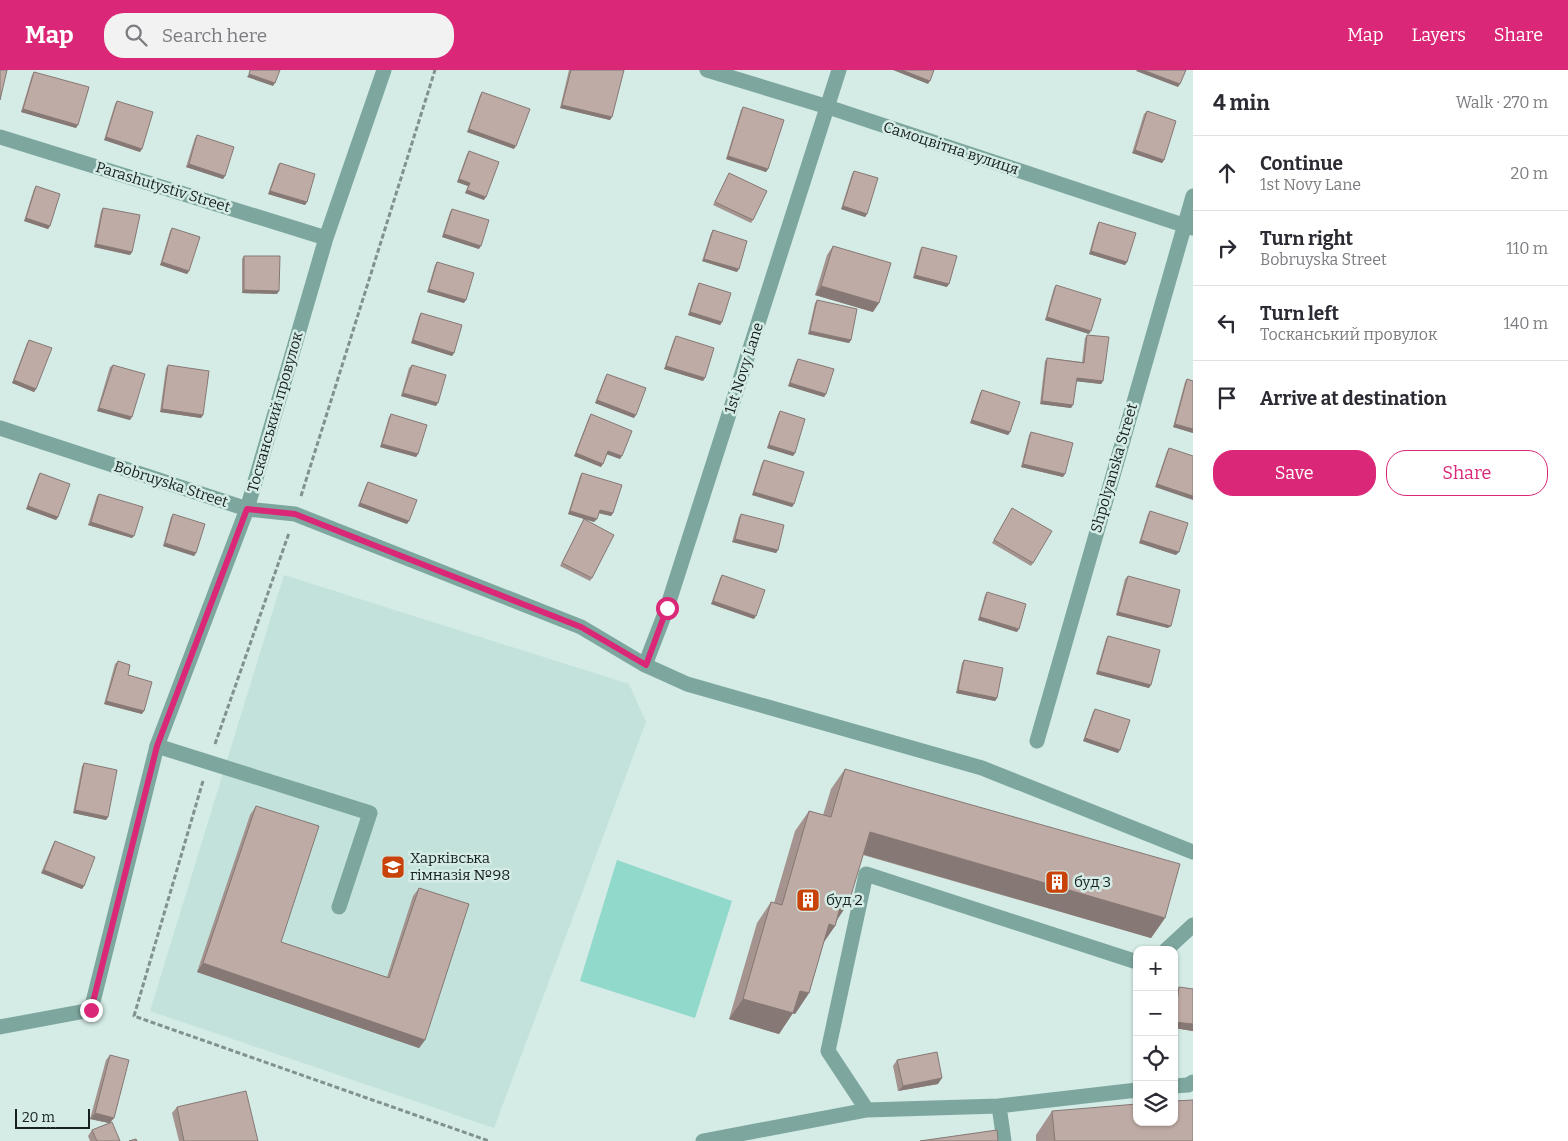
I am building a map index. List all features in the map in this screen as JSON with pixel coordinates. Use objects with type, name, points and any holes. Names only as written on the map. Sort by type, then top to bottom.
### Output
[{"type":"street","name":"Тосканський провулок","points":[[0,1027],[91,1010],[157,746],[247,509],[326,238],[384,70]]},
{"type":"street","name":"Самоцвітна вулиця","points":[[708,70],[828,107],[1188,227]]},
{"type":"street","name":"1st Novy Lane","points":[[646,665],[667,608],[840,70]]},
{"type":"street","name":"Parashutystiv Street","points":[[0,137],[326,238]]},
{"type":"street","name":"Shpolyanska Street","points":[[1037,740],[1188,227],[1193,196]]},
{"type":"street","name":"Bobruyska Street","points":[[0,428],[247,509],[295,514],[581,627],[646,665],[687,684],[982,768],[1193,852]]},
{"type":"street","points":[[157,746],[370,813],[339,907]]},
{"type":"street","points":[[868,1110],[828,1051],[866,874],[1133,961]]},
{"type":"street","points":[[1170,946],[1193,925]]},
{"type":"street","points":[[1178,1085],[1193,1082]]},
{"type":"street","points":[[703,1141],[868,1110],[999,1106],[1133,1090]]},
{"type":"street","points":[[999,1106],[1004,1141]]},
{"type":"path","points":[[435,70],[295,514],[208,762],[134,1016],[489,1141]]},
{"type":"shaded area","name":"Харківська гімназія №98","points":[[284,575],[629,684],[646,722],[494,1128],[150,1011]]},
{"type":"green space","points":[[617,860],[732,901],[695,1018],[580,981]]},
{"type":"building","points":[[0,70],[7,70],[0,100]]},
{"type":"building","points":[[250,70],[280,70],[275,83],[249,74]]},
{"type":"building","points":[[571,70],[624,70],[612,117],[562,105]]},
{"type":"building","points":[[902,70],[934,70],[930,81]]},
{"type":"building","points":[[1143,70],[1186,70],[1180,84]]},
{"type":"building","points":[[34,72],[89,87],[78,125],[23,109]]},
{"type":"building","points":[[482,92],[530,109],[516,146],[469,129]]},
{"type":"building","points":[[117,101],[153,112],[142,149],[106,137]]},
{"type":"building","points":[[743,107],[784,120],[768,169],[728,156]]},
{"type":"building","points":[[1147,111],[1176,121],[1164,160],[1135,150]]},
{"type":"building","points":[[197,135],[234,147],[225,176],[189,164]]},
{"type":"building","points":[[469,151],[499,162],[486,197],[467,190],[470,183],[459,179]]},
{"type":"building","points":[[280,163],[315,174],[307,202],[270,191]]},
{"type":"building","points":[[854,171],[878,178],[867,214],[843,206]]},
{"type":"building","points":[[729,173],[767,191],[753,220],[715,202]]},
{"type":"building","points":[[36,186],[60,194],[50,226],[26,218]]},
{"type":"building","points":[[103,208],[140,215],[132,252],[96,244]]},
{"type":"building","points":[[452,209],[489,220],[481,246],[444,234]]},
{"type":"building","points":[[1099,222],[1136,233],[1127,262],[1091,251]]},
{"type":"building","points":[[172,228],[200,237],[189,271],[162,262]]},
{"type":"building","points":[[713,230],[747,241],[739,269],[704,259]]},
{"type":"building","points":[[833,246],[891,263],[879,303],[821,286]]},
{"type":"building","points":[[922,247],[957,256],[949,284],[915,275]]},
{"type":"building","points":[[244,256],[280,256],[279,291],[244,290]]},
{"type":"building","points":[[437,262],[474,273],[466,300],[429,289]]},
{"type":"building","points":[[699,283],[731,293],[722,322],[690,312]]},
{"type":"building","points":[[1056,285],[1101,299],[1091,331],[1047,317]]},
{"type":"building","points":[[817,300],[857,309],[851,340],[810,331]]},
{"type":"building","points":[[421,313],[462,325],[454,353],[413,340]]},
{"type":"building","points":[[1087,335],[1109,337],[1103,381],[1077,378],[1073,405],[1042,401],[1047,358],[1084,363]]},
{"type":"building","points":[[676,336],[714,348],[705,378],[666,366]]},
{"type":"building","points":[[29,340],[52,348],[36,389],[14,380]]},
{"type":"building","points":[[798,359],[834,369],[826,394],[790,383]]},
{"type":"building","points":[[113,365],[145,374],[132,417],[99,408]]},
{"type":"building","points":[[168,365],[209,371],[203,415],[162,409]]},
{"type":"building","points":[[412,365],[446,375],[438,403],[403,393]]},
{"type":"building","points":[[607,374],[646,388],[636,415],[597,400]]},
{"type":"building","points":[[1187,379],[1193,381],[1193,429],[1175,424]]},
{"type":"building","points":[[982,390],[1020,402],[1010,432],[972,420]]},
{"type":"building","points":[[780,411],[805,419],[795,453],[769,445]]},
{"type":"building","points":[[391,414],[427,425],[418,454],[382,444]]},
{"type":"building","points":[[591,414],[632,431],[622,456],[608,451],[603,464],[576,453]]},
{"type":"building","points":[[1031,432],[1073,443],[1065,474],[1023,464]]},
{"type":"building","points":[[1169,448],[1193,456],[1193,496],[1157,484]]},
{"type":"building","points":[[764,460],[804,472],[794,504],[754,492]]},
{"type":"building","points":[[40,473],[70,484],[58,517],[28,506]]},
{"type":"building","points":[[582,473],[622,485],[613,513],[600,510],[597,519],[570,511]]},
{"type":"building","points":[[368,482],[417,500],[409,521],[360,503]]},
{"type":"building","points":[[99,494],[143,507],[134,536],[91,522]]},
{"type":"building","points":[[1012,508],[1052,531],[1033,563],[994,540]]},
{"type":"building","points":[[1150,511],[1188,523],[1179,552],[1141,540]]},
{"type":"building","points":[[173,514],[205,524],[196,553],[165,543]]},
{"type":"building","points":[[741,514],[784,525],[778,550],[735,539]]},
{"type":"building","points":[[584,519],[614,535],[592,578],[562,563]]},
{"type":"building","points":[[722,575],[765,590],[756,616],[713,601]]},
{"type":"building","points":[[1128,576],[1180,590],[1171,626],[1118,612]]},
{"type":"building","points":[[987,592],[1026,604],[1019,629],[980,617]]},
{"type":"building","points":[[1108,636],[1160,650],[1151,685],[1098,671]]},
{"type":"building","points":[[964,660],[1003,668],[997,698],[958,690]]},
{"type":"building","points":[[118,661],[130,665],[128,675],[152,682],[144,711],[106,701]]},
{"type":"building","points":[[1095,709],[1130,720],[1120,750],[1085,738]]},
{"type":"building","points":[[84,763],[117,770],[108,817],[75,810]]},
{"type":"building","points":[[845,769],[1180,864],[1165,918],[870,832],[849,902],[842,900],[835,926],[829,924],[809,993],[800,991],[793,1013],[743,999],[771,902],[782,905],[809,811],[831,817]]},
{"type":"building","points":[[256,806],[319,826],[281,942],[389,978],[419,888],[469,904],[425,1040],[203,963]]},
{"type":"building","points":[[55,841],[95,857],[84,886],[44,870]]},
{"type":"building","points":[[1179,987],[1193,989],[1193,1024],[1178,1022]]},
{"type":"building","points":[[937,1052],[942,1078],[903,1086],[897,1060]]},
{"type":"building","points":[[110,1055],[129,1060],[114,1118],[95,1113]]},
{"type":"building","points":[[246,1091],[258,1141],[184,1141],[177,1107]]},
{"type":"building","points":[[1193,1100],[1193,1141],[1055,1141],[1052,1111],[1133,1104],[1133,1126],[1178,1126],[1178,1101]]},
{"type":"building","points":[[112,1122],[120,1141],[97,1141],[92,1130]]},
{"type":"building","points":[[997,1130],[998,1141],[920,1141]]},
{"type":"place","name":"Харківська гімназія №98","points":[[393,867]]},
{"type":"place","name":"буд 3","points":[[1057,882]]},
{"type":"place","name":"буд 2","points":[[808,900]]},
{"type":"route","points":[[91,1010],[157,746],[247,509],[295,514],[581,627],[646,665],[667,608]]}]
